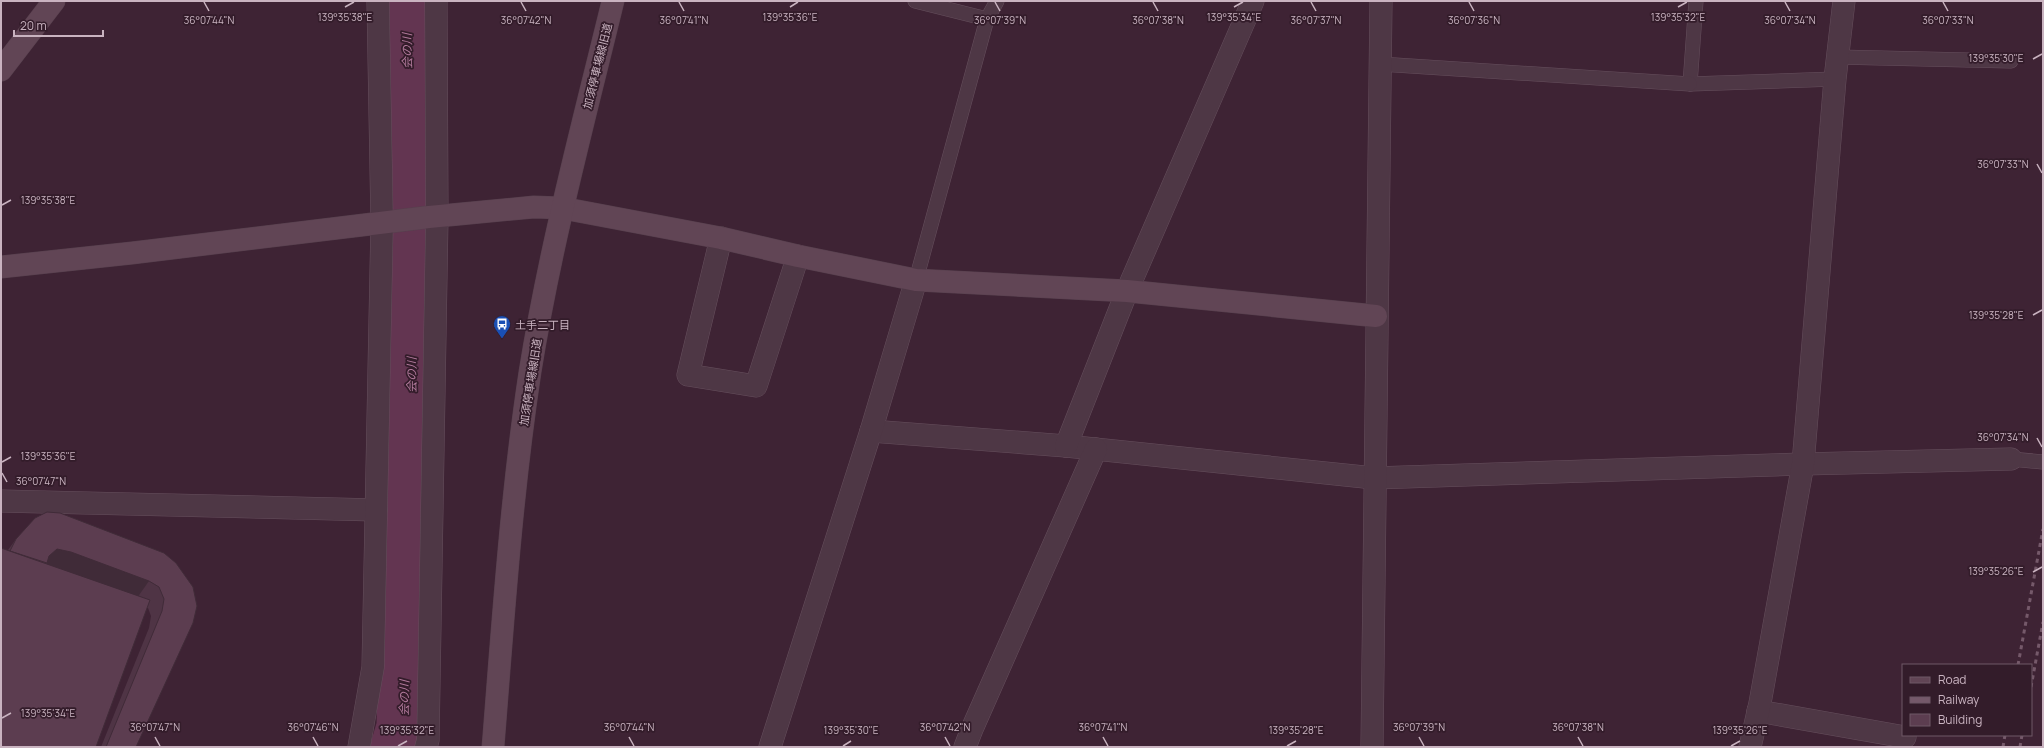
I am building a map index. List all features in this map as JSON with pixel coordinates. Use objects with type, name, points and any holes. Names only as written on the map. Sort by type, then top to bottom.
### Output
[{"type":"street","points":[[1,70],[54,1]]},
{"type":"street","points":[[359,747],[373,667],[376,510],[385,222],[378,1]]},
{"type":"street","points":[[426,747],[428,740],[436,1]]},
{"type":"street","name":"加須停車場線旧道","points":[[497,742],[513,495],[530,371],[562,208],[613,1]]},
{"type":"street","points":[[1066,446],[1127,291],[1253,1]]},
{"type":"street","points":[[1372,747],[1374,478],[1381,1]]},
{"type":"street","points":[[1750,747],[1758,711],[1803,464],[1837,56],[1844,1]]},
{"type":"street","points":[[1,266],[132,253],[433,217],[534,207],[562,208],[721,238],[798,256],[916,280],[1127,291],[1376,316]]},
{"type":"street","points":[[721,238],[688,375],[756,386],[798,256]]},
{"type":"street","points":[[770,747],[871,431],[916,280]]},
{"type":"street","points":[[871,431],[1066,446],[1374,478],[1803,464],[2011,459]]},
{"type":"street","points":[[965,747],[1096,449]]},
{"type":"street","points":[[1,501],[376,510]]},
{"type":"street","points":[[1758,711],[1905,737]]},
{"type":"lane","points":[[915,1],[987,19]]},
{"type":"lane","points":[[916,280],[987,19],[997,1]]},
{"type":"lane","points":[[1690,84],[1696,1]]},
{"type":"lane","points":[[1837,56],[2011,61]]},
{"type":"lane","points":[[1380,64],[1690,84],[1835,80]]},
{"type":"lane","points":[[2011,459],[2043,462]]},
{"type":"building","points":[[47,512],[60,513],[164,553],[176,563],[193,587],[197,606],[193,623],[136,747],[106,747],[162,611],[164,599],[159,587],[149,581],[71,552],[57,549],[49,556],[47,563],[10,551],[16,539],[35,518]]},
{"type":"building","points":[[1,548],[150,600],[96,747],[1,747]]},
{"type":"waterway","name":"会の川","points":[[397,747],[403,727],[412,370],[407,1]]},
{"type":"railway","points":[[2018,664],[2043,529]]},
{"type":"railway","points":[[2032,682],[2043,622]]},
{"type":"railway","points":[[2003,747],[2005,736]]},
{"type":"railway","points":[[2020,747],[2022,736]]},
{"type":"place","name":"土手二丁目","points":[[502,339]]}]
